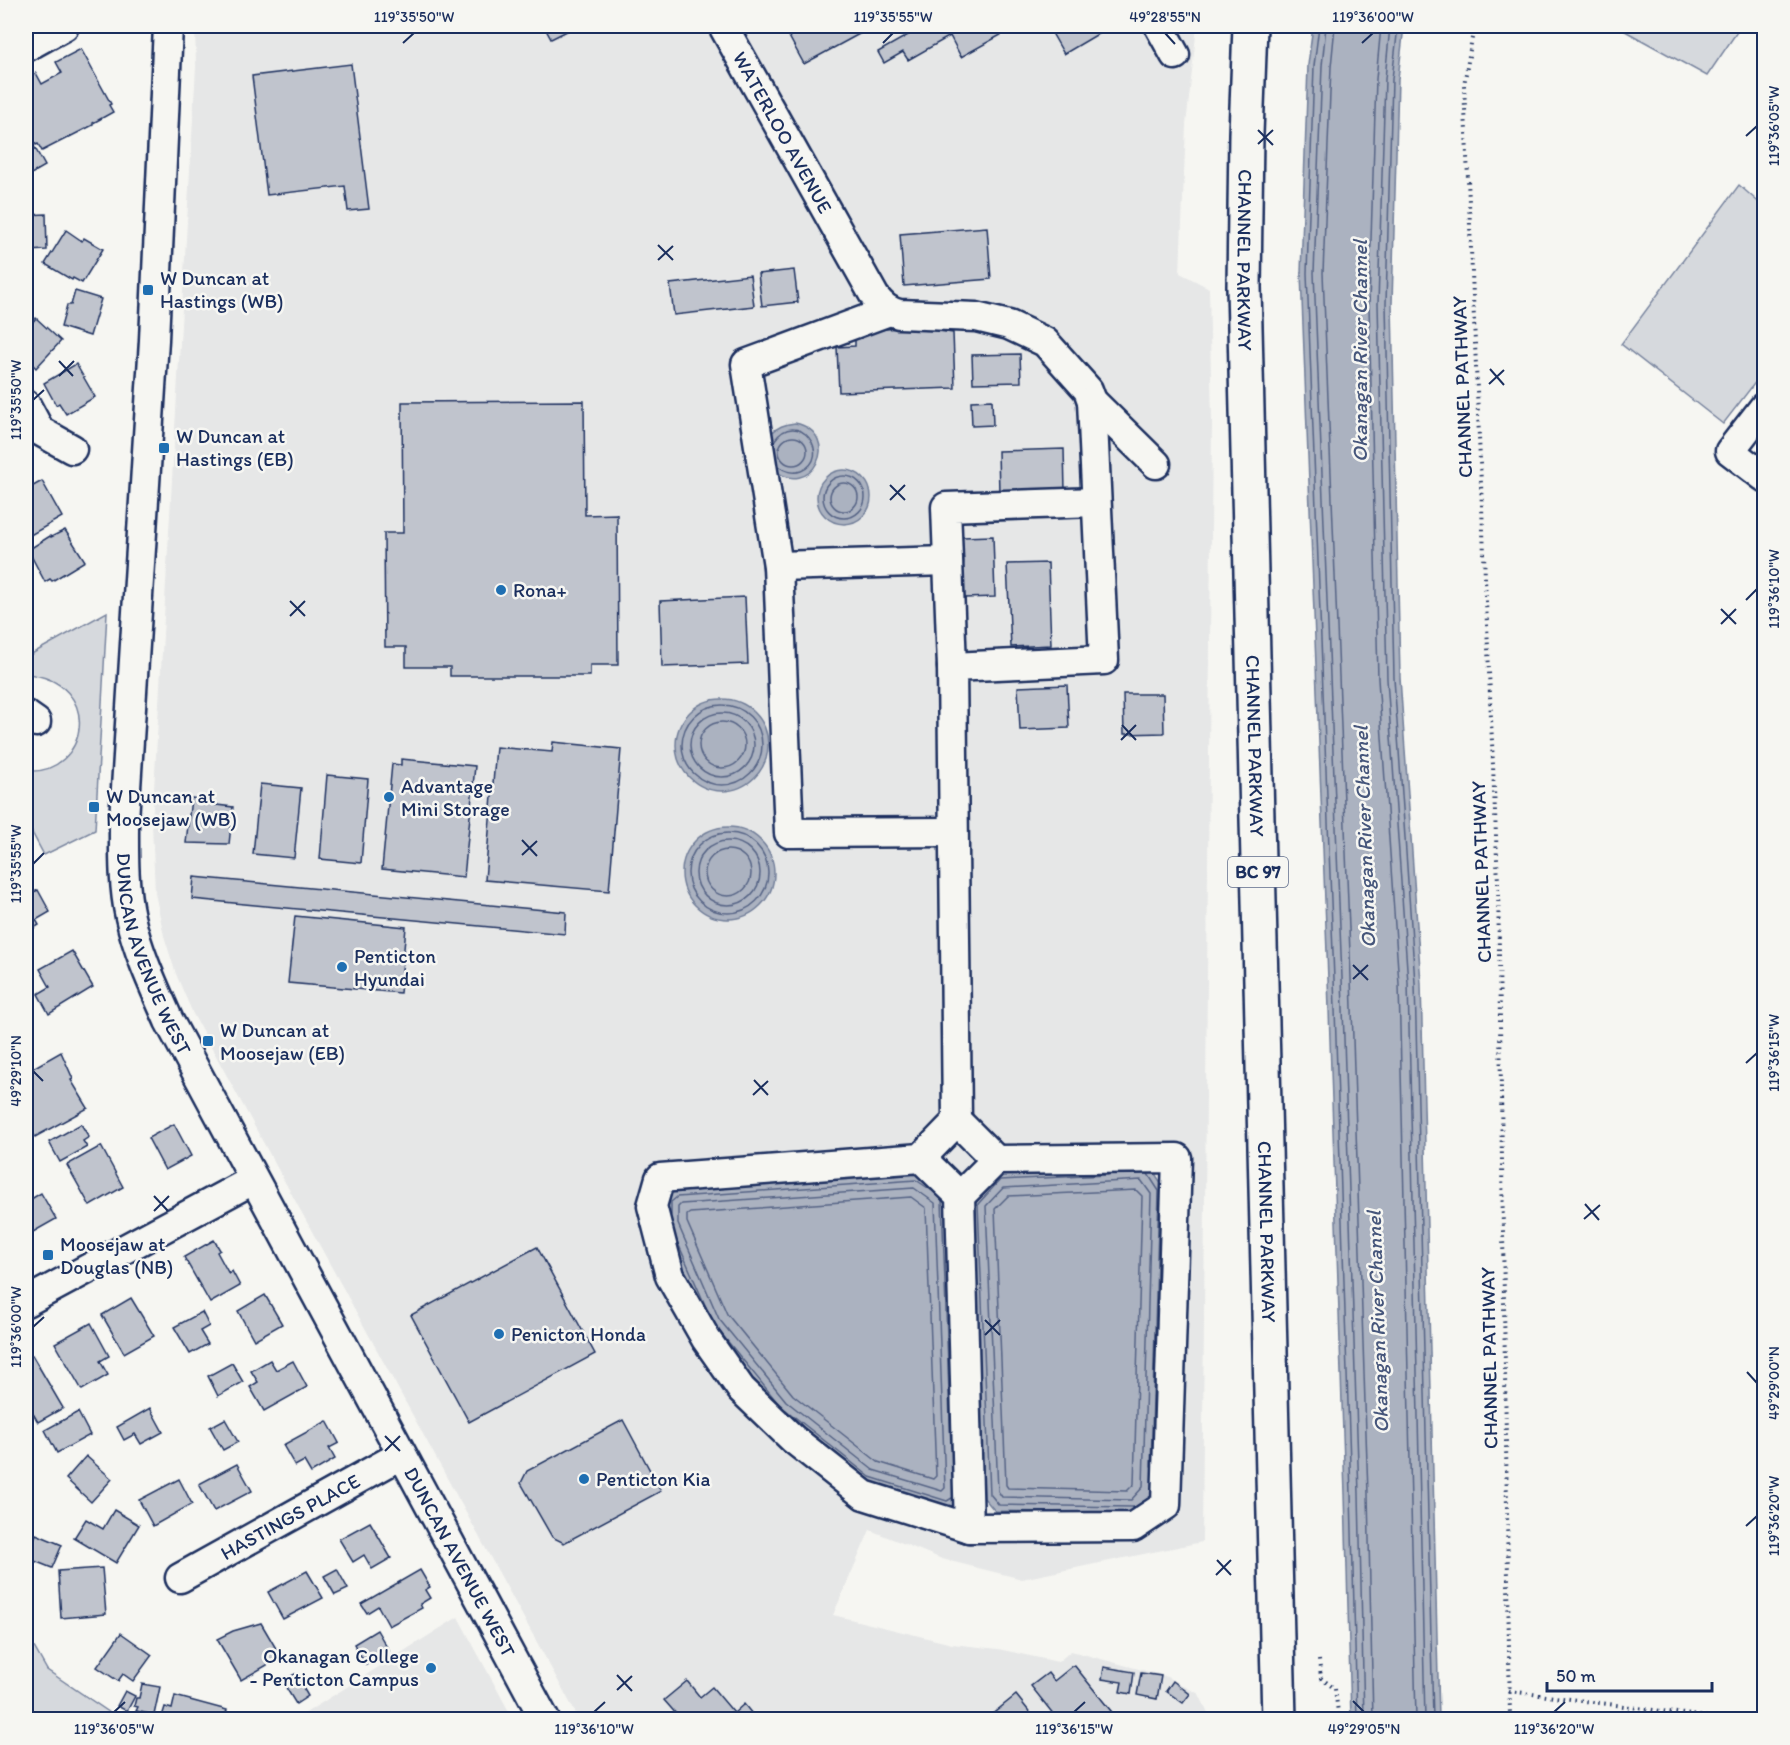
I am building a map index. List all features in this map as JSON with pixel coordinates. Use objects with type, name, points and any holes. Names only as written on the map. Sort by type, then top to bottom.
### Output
[{"type":"highway","name":"CHANNEL PARKWAY","points":[[1250,26],[1246,90],[1244,287],[1279,1719]]},
{"type":"street","points":[[26,46],[64,26]]},
{"type":"street","name":"DUNCAN AVENUE WEST","points":[[168,26],[154,340],[124,820],[124,869],[130,917],[145,969],[169,1021],[545,1719]]},
{"type":"street","name":"WATERLOO AVENUE","points":[[723,26],[875,297],[889,311]]},
{"type":"street","points":[[1159,26],[1175,55]]},
{"type":"street","points":[[952,667],[1104,660],[1092,401],[1088,390],[1044,342],[1008,326],[976,317],[899,314],[889,311],[746,364],[778,566],[789,833],[953,832]]},
{"type":"street","points":[[1092,401],[1156,464]]},
{"type":"street","points":[[26,405],[40,431],[72,449]]},
{"type":"street","points":[[1764,407],[1730,451],[1764,477]]},
{"type":"street","points":[[996,1160],[957,1121],[952,667],[946,507],[1096,502]]},
{"type":"street","points":[[778,566],[948,561]]},
{"type":"street","points":[[957,1121],[921,1158],[660,1178],[652,1206],[670,1276],[706,1339],[741,1389],[794,1439],[864,1495],[969,1528],[1133,1527],[1166,1504],[1177,1158],[996,1160],[960,1196]]},
{"type":"street","points":[[921,1158],[960,1196],[969,1528]]},
{"type":"street","points":[[26,1302],[253,1180]]},
{"type":"street","name":"HASTINGS PLACE","points":[[180,1578],[401,1455]]},
{"type":"path","name":"CHANNEL PATHWAY","points":[[1473,26],[1464,85],[1498,883],[1510,1719]]},
{"type":"path","points":[[1319,1660],[1321,1678],[1335,1689],[1339,1719]]},
{"type":"path","points":[[1509,1691],[1730,1719]]},
{"type":"shaded area","points":[[195,26],[1197,26],[1186,125],[1180,273],[1209,288],[1212,421],[1202,1542],[1022,1579],[942,1559],[870,1530],[833,1615],[952,1644],[998,1649],[1058,1662],[1071,1651],[1165,1676],[1199,1694],[1211,1719],[579,1719],[193,1014],[176,974],[164,936],[155,893],[152,824],[196,67]]},
{"type":"shaded area","points":[[1616,26],[1741,26],[1707,76]]},
{"type":"shaded area","points":[[1739,185],[1764,207],[1764,371],[1723,424],[1621,344]]},
{"type":"shaded area","points":[[107,612],[95,830],[44,855],[26,821],[26,771],[47,769],[64,759],[75,744],[79,727],[77,709],[68,693],[51,680],[26,674],[26,657]]},
{"type":"shaded area","name":"Okanagan College - Penticton Campus","points":[[458,1617],[513,1719],[296,1719]]},
{"type":"shaded area","points":[[26,1633],[47,1670],[119,1719],[26,1719]]},
{"type":"water","name":"Okanagan River Channel","points":[[1313,26],[1404,26],[1398,79],[1392,304],[1400,678],[1421,983],[1439,1719],[1351,1719],[1328,979],[1301,273],[1308,65]]},
{"type":"water","points":[[795,423],[810,430],[818,440],[820,451],[817,463],[810,472],[799,477],[786,477],[772,468],[770,434],[781,426]]},
{"type":"water","points":[[839,470],[849,470],[859,474],[867,482],[871,497],[867,512],[859,520],[849,524],[839,524],[829,520],[821,512],[817,502],[817,492],[821,482],[829,474]]},
{"type":"water","points":[[722,699],[740,703],[754,713],[764,727],[768,745],[764,763],[754,777],[740,787],[722,791],[704,787],[690,777],[680,763],[676,745],[680,727],[690,713],[704,703]]},
{"type":"water","points":[[728,827],[754,835],[766,847],[774,873],[766,899],[754,911],[728,919],[702,911],[690,899],[682,873],[690,847],[702,835]]},
{"type":"water","points":[[1150,1166],[1165,1189],[1157,1492],[1138,1513],[995,1511],[984,1498],[972,1201],[996,1174]]},
{"type":"water","points":[[919,1174],[948,1194],[959,1502],[949,1507],[867,1482],[777,1411],[707,1326],[665,1227],[665,1200],[673,1191]]},
{"type":"building","points":[[544,26],[577,26],[551,39]]},
{"type":"building","points":[[796,26],[874,26],[804,64],[786,31]]},
{"type":"building","points":[[924,26],[1017,26],[961,57],[950,36],[908,60],[903,52],[884,63],[878,52]]},
{"type":"building","points":[[1048,26],[1106,26],[1108,28],[1064,54]]},
{"type":"building","points":[[81,49],[111,104],[109,105],[113,112],[42,151],[38,144],[36,145],[26,126],[26,78],[36,73],[42,84],[62,73],[56,62]]},
{"type":"building","points":[[351,64],[369,209],[348,211],[345,186],[267,195],[252,76]]},
{"type":"building","points":[[26,132],[45,166],[26,177]]},
{"type":"building","points":[[46,214],[47,250],[26,251],[26,215]]},
{"type":"building","points":[[987,227],[991,279],[904,286],[900,234]]},
{"type":"building","points":[[66,230],[82,241],[84,238],[103,249],[82,283],[73,278],[72,280],[45,264]]},
{"type":"building","points":[[794,270],[798,302],[762,306],[758,274]]},
{"type":"building","points":[[750,275],[754,306],[674,315],[670,284]]},
{"type":"building","points":[[75,291],[101,299],[90,336],[61,327],[67,305],[71,305]]},
{"type":"building","points":[[36,318],[61,341],[36,368],[26,358],[26,330]]},
{"type":"building","points":[[904,328],[953,333],[955,388],[839,392],[837,347],[855,346],[855,337],[885,329]]},
{"type":"building","points":[[1020,354],[1021,382],[973,383],[972,355]]},
{"type":"building","points":[[76,364],[95,397],[66,414],[59,403],[56,405],[44,383]]},
{"type":"building","points":[[992,400],[993,425],[972,426],[971,401]]},
{"type":"building","name":"Rona+","points":[[584,401],[585,515],[617,514],[618,665],[590,665],[590,676],[450,676],[450,667],[406,667],[406,647],[385,647],[384,533],[403,533],[402,402]]},
{"type":"building","points":[[1064,449],[1065,491],[999,493],[998,451]]},
{"type":"building","points":[[42,481],[62,517],[27,537],[26,490]]},
{"type":"building","points":[[65,530],[85,561],[52,581],[50,579],[45,582],[28,550],[50,536]]},
{"type":"building","points":[[993,536],[995,597],[964,598],[962,537]]},
{"type":"building","points":[[1048,563],[1051,645],[1011,647],[1007,564]]},
{"type":"building","points":[[745,597],[748,664],[662,667],[660,601]]},
{"type":"building","points":[[1067,685],[1069,728],[1020,730],[1018,687]]},
{"type":"building","points":[[1123,694],[1163,694],[1164,733],[1124,734]]},
{"type":"building","points":[[553,742],[621,749],[609,891],[485,880],[496,747],[552,752]]},
{"type":"building","points":[[401,759],[475,766],[464,877],[382,869],[392,764],[401,765]]},
{"type":"building","points":[[327,775],[368,779],[361,863],[320,859]]},
{"type":"building","points":[[260,784],[301,788],[294,858],[253,854]]},
{"type":"building","points":[[191,798],[200,799],[200,803],[233,807],[229,844],[186,843]]},
{"type":"building","points":[[194,877],[566,912],[565,934],[192,899]]},
{"type":"building","points":[[38,890],[50,912],[36,920],[39,925],[26,933],[26,896]]},
{"type":"building","points":[[295,916],[406,927],[400,993],[288,983]]},
{"type":"building","points":[[72,951],[93,987],[49,1014],[38,994],[50,987],[40,969]]},
{"type":"building","points":[[61,1052],[73,1079],[71,1080],[88,1108],[35,1137],[26,1120],[26,1072]]},
{"type":"building","points":[[81,1124],[89,1137],[83,1141],[87,1147],[60,1162],[49,1142]]},
{"type":"building","points":[[174,1124],[191,1156],[165,1170],[148,1138]]},
{"type":"building","points":[[101,1146],[123,1187],[90,1206],[67,1165]]},
{"type":"building","points":[[41,1193],[56,1219],[26,1236],[26,1202]]},
{"type":"building","points":[[214,1240],[220,1250],[217,1252],[229,1274],[232,1271],[240,1286],[210,1303],[184,1257]]},
{"type":"building","points":[[537,1247],[595,1354],[469,1422],[411,1315]]},
{"type":"building","points":[[265,1295],[282,1324],[254,1340],[238,1311]]},
{"type":"building","points":[[131,1298],[154,1336],[124,1353],[102,1315]]},
{"type":"building","points":[[202,1312],[209,1326],[200,1331],[208,1344],[190,1354],[174,1327]]},
{"type":"building","points":[[91,1323],[109,1356],[100,1361],[108,1375],[82,1390],[55,1343]]},
{"type":"building","points":[[32,1355],[63,1408],[38,1422],[26,1401],[26,1359]]},
{"type":"building","points":[[270,1360],[276,1370],[293,1361],[307,1387],[264,1411],[250,1387],[258,1382],[251,1371]]},
{"type":"building","points":[[232,1363],[243,1382],[218,1396],[208,1376]]},
{"type":"building","points":[[150,1408],[163,1432],[141,1444],[135,1434],[124,1440],[117,1427]]},
{"type":"building","points":[[78,1412],[90,1435],[57,1453],[45,1430]]},
{"type":"building","points":[[225,1419],[238,1442],[223,1450],[210,1427]]},
{"type":"building","points":[[623,1420],[661,1491],[564,1543],[552,1537],[521,1483],[527,1471]]},
{"type":"building","points":[[327,1421],[339,1443],[329,1448],[335,1459],[311,1473],[304,1461],[295,1466],[283,1445]]},
{"type":"building","points":[[86,1456],[112,1479],[91,1502],[66,1479]]},
{"type":"building","points":[[237,1464],[252,1491],[214,1511],[199,1484]]},
{"type":"building","points":[[179,1479],[192,1504],[153,1526],[139,1500]]},
{"type":"building","points":[[114,1510],[139,1525],[116,1563],[74,1538],[86,1519],[103,1529]]},
{"type":"building","points":[[370,1522],[391,1558],[372,1569],[364,1555],[353,1562],[339,1539]]},
{"type":"building","points":[[36,1534],[62,1545],[52,1568],[27,1558]]},
{"type":"building","points":[[102,1568],[106,1614],[61,1618],[58,1571]]},
{"type":"building","points":[[337,1569],[348,1589],[335,1595],[324,1576]]},
{"type":"building","points":[[420,1570],[430,1587],[425,1590],[430,1598],[420,1604],[422,1608],[389,1626],[378,1606],[367,1613],[361,1604]]},
{"type":"building","points":[[307,1571],[323,1598],[283,1619],[268,1592]]},
{"type":"building","points":[[261,1623],[281,1657],[241,1680],[217,1639],[233,1631]]},
{"type":"building","points":[[377,1630],[389,1651],[366,1665],[354,1644]]},
{"type":"building","points":[[121,1633],[152,1655],[133,1681],[123,1674],[118,1681],[97,1667]]},
{"type":"building","points":[[1074,1665],[1115,1716],[1110,1720],[1058,1720],[1031,1686],[1048,1673],[1054,1681]]},
{"type":"building","points":[[1104,1667],[1134,1672],[1131,1694],[1120,1692],[1122,1682],[1102,1679]]},
{"type":"building","points":[[1141,1673],[1161,1676],[1157,1699],[1137,1695]]},
{"type":"building","points":[[295,1674],[308,1696],[296,1704],[282,1681]]},
{"type":"building","points":[[687,1681],[700,1697],[712,1687],[734,1713],[744,1704],[757,1720],[675,1720],[678,1716],[664,1700]]},
{"type":"building","points":[[1173,1681],[1190,1694],[1183,1703],[1166,1691]]},
{"type":"building","points":[[142,1684],[160,1687],[154,1715],[136,1711],[138,1707],[134,1706],[136,1698],[139,1698]]},
{"type":"building","points":[[125,1691],[135,1696],[127,1711],[117,1706]]},
{"type":"building","points":[[1016,1695],[1036,1720],[992,1720],[990,1716]]},
{"type":"building","points":[[175,1696],[227,1710],[224,1720],[161,1720],[165,1707],[172,1709]]},
{"type":"place","name":"W Duncan at Hastings (WB)","points":[[148,290]]},
{"type":"place","name":"W Duncan at Hastings (EB)","points":[[164,448]]},
{"type":"place","name":"Rona+","points":[[501,590]]},
{"type":"place","name":"Advantage Mini Storage","points":[[389,797]]},
{"type":"place","name":"W Duncan at Moosejaw (WB)","points":[[94,807]]},
{"type":"place","name":"Penticton Hyundai","points":[[342,967]]},
{"type":"place","name":"W Duncan at Moosejaw (EB)","points":[[208,1041]]},
{"type":"place","name":"Moosejaw at Douglas (NB)","points":[[48,1255]]},
{"type":"place","name":"Penicton Honda","points":[[499,1334]]},
{"type":"place","name":"Penticton Kia","points":[[584,1479]]},
{"type":"place","name":"Okanagan College - Penticton Campus","points":[[431,1668]]}]
